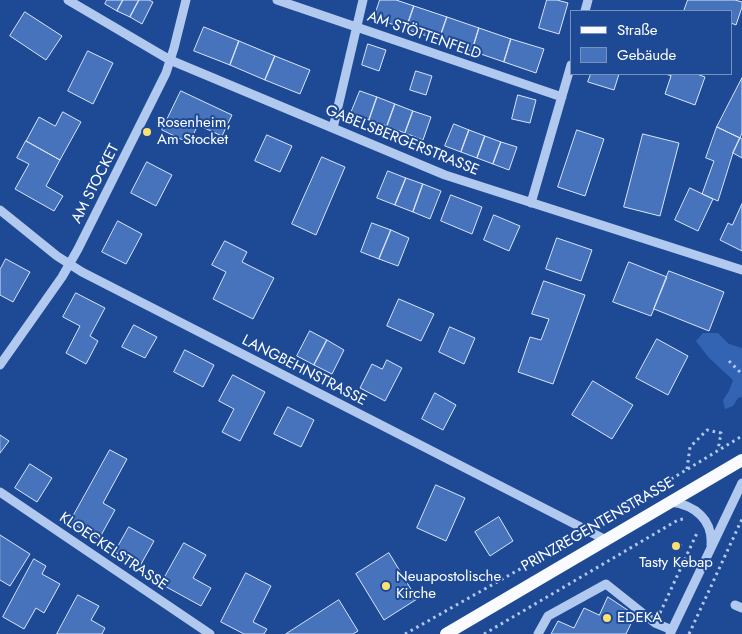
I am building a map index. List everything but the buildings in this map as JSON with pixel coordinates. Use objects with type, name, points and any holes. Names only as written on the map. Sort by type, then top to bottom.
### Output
[{"type":"main road","name":"PRINZREGENTENSTRASSE","points":[[446,634],[742,460]]},
{"type":"street","name":"GABELSBERGERSTRASSE","points":[[68,0],[170,60],[445,176],[742,270]]},
{"type":"street","name":"AM STOCKET","points":[[0,365],[70,264],[135,136],[170,60],[186,0]]},
{"type":"street","name":"AM STÖTTENFELD","points":[[278,0],[562,97]]},
{"type":"street","points":[[333,128],[363,0]]},
{"type":"street","points":[[532,203],[570,68]]},
{"type":"street","name":"LANGBEHNSTRASSE","points":[[0,210],[70,264],[606,540]]},
{"type":"street","points":[[538,634],[548,616],[606,584],[655,623],[671,632],[742,483]]},
{"type":"street","name":"KLOECKELSTRASSE","points":[[0,492],[210,634]]},
{"type":"street","points":[[671,502],[689,506],[696,510],[706,521],[711,539],[710,548]]},
{"type":"path","points":[[729,361],[742,374]]},
{"type":"path","points":[[687,470],[690,447],[707,430],[721,433],[718,451]]},
{"type":"path","points":[[604,520],[742,436]]},
{"type":"path","points":[[484,634],[644,539],[678,520],[687,518]]},
{"type":"path","points":[[689,634],[742,519]]},
{"type":"path","points":[[655,623],[698,531],[697,527]]},
{"type":"path","points":[[405,634],[565,543]]},
{"type":"shaded area","points":[[703,333],[718,333],[729,344],[742,348],[742,397],[738,398],[733,406],[725,409],[723,400],[733,380],[709,358],[696,341]]},
{"type":"place","name":"Rosenheim, Am Stocket","points":[[147,132]]},
{"type":"place","name":"Tasty Kebap","points":[[676,546]]},
{"type":"place","name":"Neuapostolische Kirche","points":[[386,586]]},
{"type":"place","name":"EDEKA","points":[[607,618]]}]
